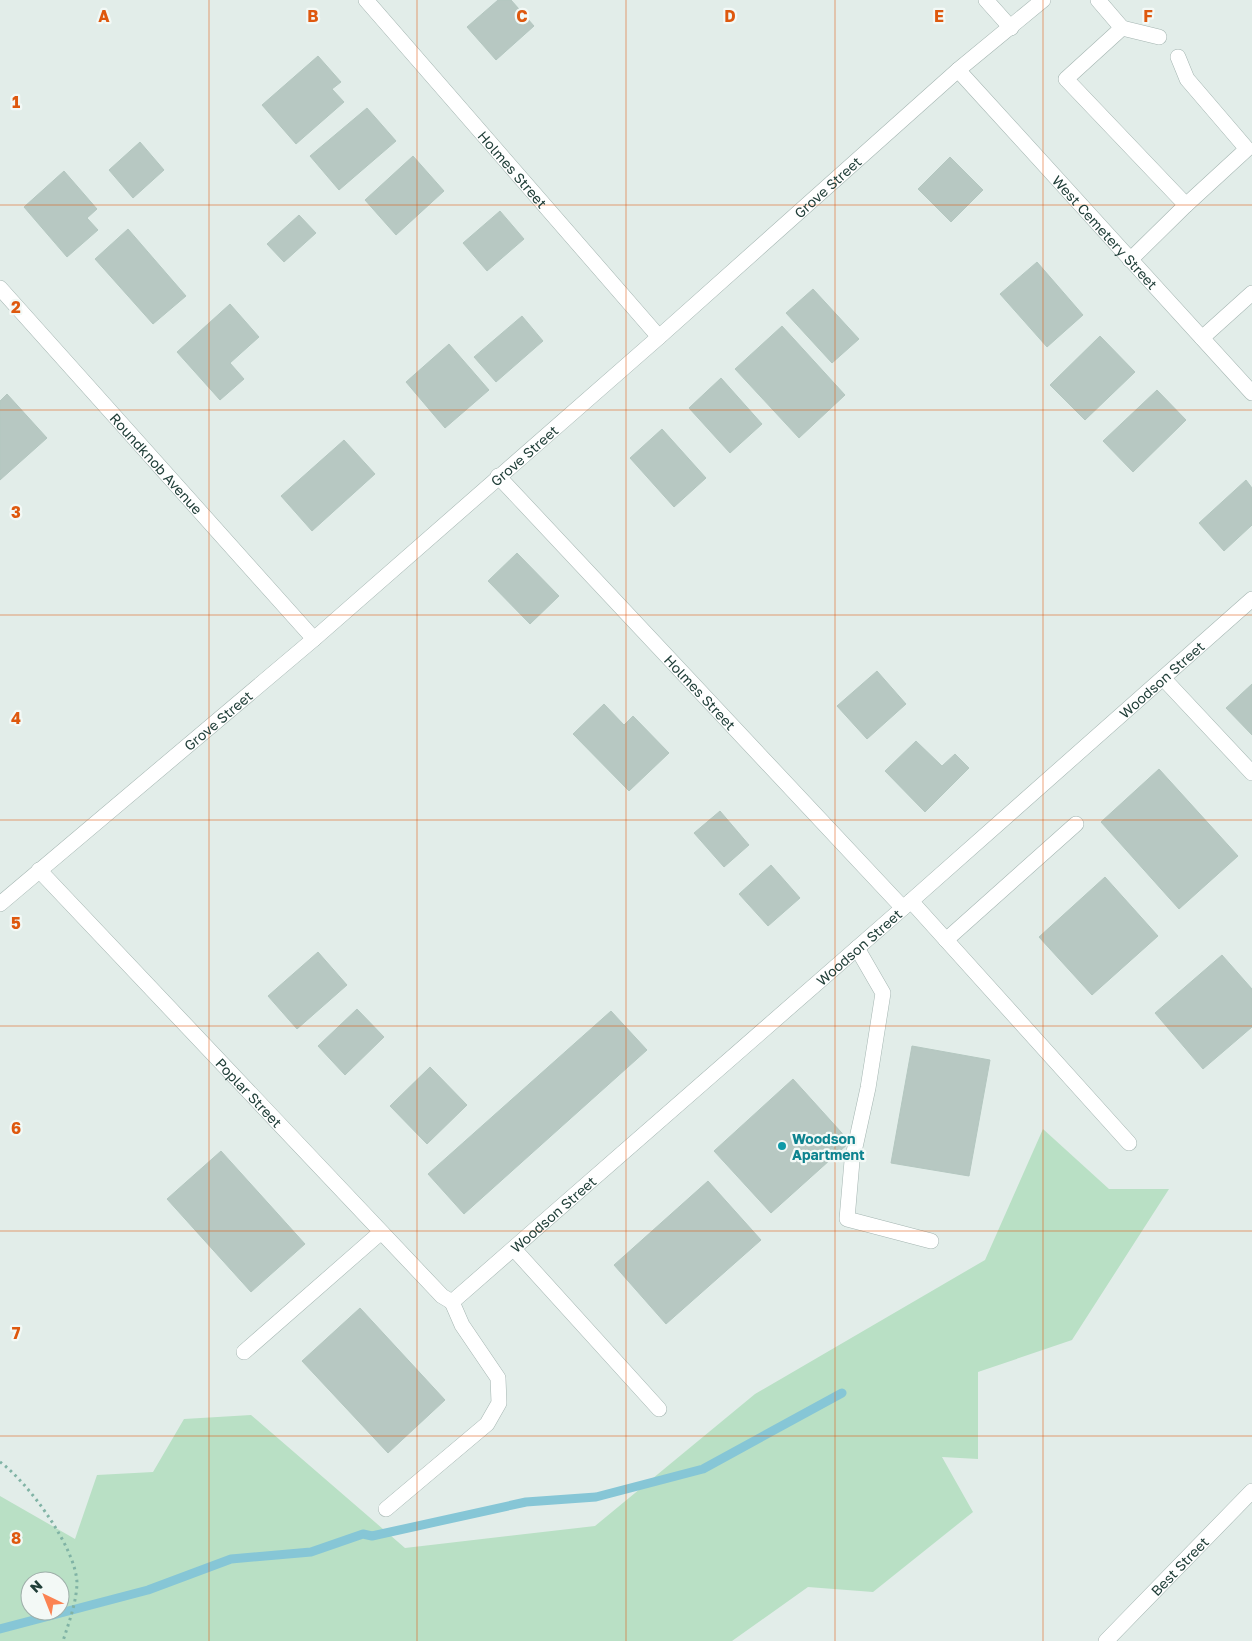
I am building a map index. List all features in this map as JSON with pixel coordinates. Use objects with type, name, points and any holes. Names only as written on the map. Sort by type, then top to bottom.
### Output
[{"type":"street","name":"Holmes Street","points":[[366,0],[659,337]]},
{"type":"street","points":[[986,0],[1011,28]]},
{"type":"street","name":"Grove Street","points":[[0,904],[314,639],[659,337],[958,70],[1011,28],[1042,0]]},
{"type":"street","points":[[1098,0],[1122,28],[1159,37]]},
{"type":"street","points":[[1122,28],[1066,79],[1186,205]]},
{"type":"street","points":[[1130,260],[1186,205],[1248,149],[1187,79],[1178,57]]},
{"type":"street","name":"West Cemetery Street","points":[[958,70],[1252,393]]},
{"type":"street","name":"Roundknob Avenue","points":[[0,288],[314,639]]},
{"type":"street","points":[[1202,338],[1252,293]]},
{"type":"street","name":"Holmes Street","points":[[498,476],[907,905],[946,940],[1129,1143]]},
{"type":"street","name":"Woodson Street","points":[[457,1298],[907,905],[1252,599]]},
{"type":"street","points":[[1162,678],[1252,773]]},
{"type":"street","points":[[946,940],[1076,824]]},
{"type":"street","name":"Poplar Street","points":[[39,870],[380,1233],[442,1296],[457,1298]]},
{"type":"street","points":[[857,948],[883,993],[868,1088],[852,1161],[847,1219],[931,1241]]},
{"type":"street","points":[[244,1352],[380,1233]]},
{"type":"street","points":[[514,1249],[660,1409]]},
{"type":"street","points":[[386,1509],[487,1424],[498,1403],[498,1378],[462,1325],[457,1298]]},
{"type":"street","name":"Best Street","points":[[1106,1641],[1252,1491]]},
{"type":"path","points":[[0,1462],[20,1478],[33,1494],[57,1531],[69,1554],[77,1582],[75,1605],[63,1641]]},
{"type":"green space","points":[[1043,1129],[1109,1189],[1169,1189],[1072,1340],[978,1372],[978,1459],[942,1457],[973,1512],[873,1592],[808,1587],[732,1641],[0,1641],[0,1496],[75,1539],[97,1475],[153,1472],[184,1419],[251,1415],[405,1548],[595,1526],[755,1394],[985,1260]]},
{"type":"building","points":[[498,0],[511,0],[534,26],[496,60],[467,27]]},
{"type":"building","points":[[318,56],[341,82],[332,89],[344,102],[296,144],[262,105]]},
{"type":"building","points":[[367,108],[396,141],[339,190],[310,156]]},
{"type":"building","points":[[140,142],[164,170],[133,198],[109,170]]},
{"type":"building","points":[[413,156],[444,191],[396,235],[365,200]]},
{"type":"building","points":[[950,157],[983,190],[951,222],[918,189]]},
{"type":"building","points":[[64,171],[97,209],[87,218],[98,230],[67,257],[24,207]]},
{"type":"building","points":[[500,211],[524,239],[487,271],[463,243]]},
{"type":"building","points":[[299,215],[316,233],[284,262],[267,244]]},
{"type":"building","points":[[128,229],[186,296],[153,324],[95,259]]},
{"type":"building","points":[[1037,262],[1083,315],[1047,347],[1000,294]]},
{"type":"building","points":[[813,289],[859,339],[832,363],[786,313]]},
{"type":"building","points":[[230,304],[259,337],[230,363],[244,379],[220,400],[177,352]]},
{"type":"building","points":[[522,316],[543,341],[496,382],[474,357]]},
{"type":"building","points":[[782,326],[845,395],[799,438],[735,369]]},
{"type":"building","points":[[1100,336],[1135,372],[1085,420],[1050,385]]},
{"type":"building","points":[[449,344],[489,390],[445,428],[406,382]]},
{"type":"building","points":[[721,378],[762,424],[730,453],[689,408]]},
{"type":"building","points":[[1157,390],[1186,420],[1133,472],[1103,441]]},
{"type":"building","points":[[7,394],[47,438],[0,480],[0,401]]},
{"type":"building","points":[[662,429],[706,478],[674,507],[630,458]]},
{"type":"building","points":[[344,440],[375,474],[312,531],[281,496]]},
{"type":"building","points":[[1246,480],[1252,488],[1252,525],[1224,551],[1199,523]]},
{"type":"building","points":[[517,553],[559,596],[530,624],[488,581]]},
{"type":"building","points":[[877,671],[906,704],[867,739],[837,706]]},
{"type":"building","points":[[1252,684],[1252,735],[1226,708]]},
{"type":"building","points":[[604,704],[624,725],[633,716],[669,753],[629,791],[573,734]]},
{"type":"building","points":[[916,741],[942,766],[955,754],[969,768],[925,812],[885,771]]},
{"type":"building","points":[[1159,769],[1238,856],[1179,909],[1101,822]]},
{"type":"building","points":[[720,811],[749,845],[724,867],[694,833]]},
{"type":"building","points":[[771,865],[800,898],[768,926],[739,894]]},
{"type":"building","points":[[1105,877],[1158,936],[1092,995],[1039,937]]},
{"type":"building","points":[[318,952],[347,985],[297,1029],[268,996]]},
{"type":"building","points":[[1222,955],[1252,989],[1252,1027],[1203,1069],[1155,1013]]},
{"type":"building","points":[[357,1009],[384,1037],[345,1075],[318,1046]]},
{"type":"building","points":[[611,1011],[647,1050],[464,1214],[428,1174]]},
{"type":"building","points":[[912,1046],[990,1060],[969,1176],[891,1163]]},
{"type":"building","points":[[430,1067],[467,1105],[427,1144],[390,1106]]},
{"type":"building","name":"Woodson Apartment","points":[[793,1079],[850,1142],[771,1213],[714,1151]]},
{"type":"building","points":[[221,1151],[305,1244],[251,1292],[167,1199]]},
{"type":"building","points":[[708,1181],[761,1240],[666,1324],[614,1265]]},
{"type":"building","points":[[360,1308],[445,1400],[388,1453],[302,1361]]},
{"type":"waterway","points":[[0,1629],[148,1590],[231,1559],[311,1552],[363,1534],[372,1536],[526,1502],[596,1497],[703,1469],[842,1393]]},
{"type":"place","name":"Woodson Apartment","points":[[782,1146]]}]
